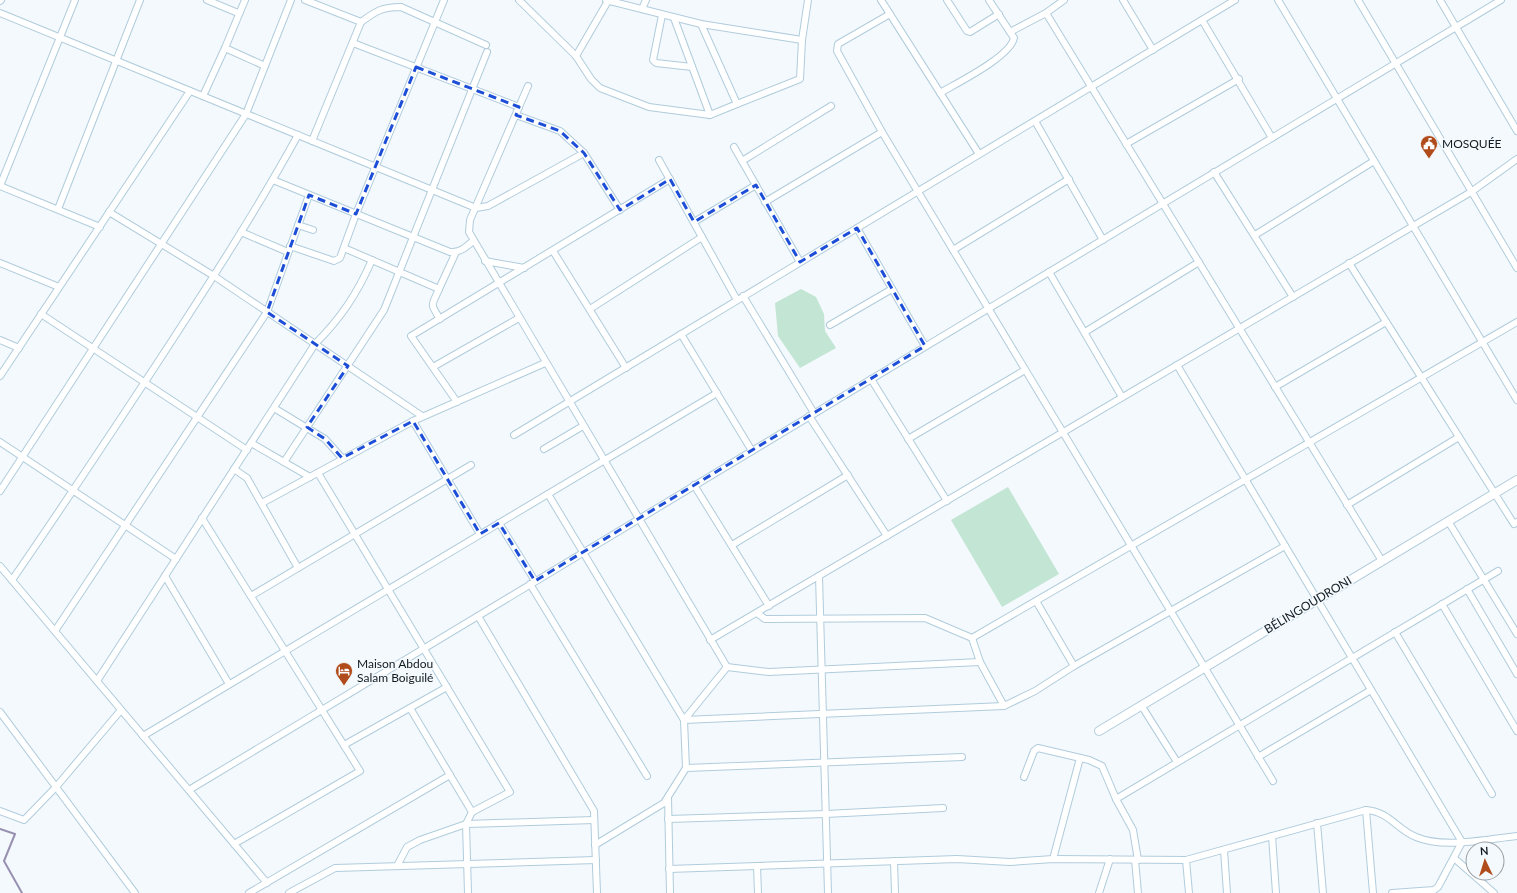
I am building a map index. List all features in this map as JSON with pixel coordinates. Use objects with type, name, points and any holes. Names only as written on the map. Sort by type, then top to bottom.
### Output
[{"type":"street","points":[[75,0],[0,186],[100,226]]},
{"type":"street","points":[[58,209],[140,0]]},
{"type":"street","points":[[207,0],[238,13]]},
{"type":"street","points":[[203,96],[226,48],[238,13],[245,0]]},
{"type":"street","points":[[0,491],[246,114],[291,0]]},
{"type":"street","points":[[305,0],[361,22]]},
{"type":"street","points":[[241,232],[289,249],[334,261],[340,258],[356,214],[444,0]]},
{"type":"street","points":[[519,0],[576,56],[591,79],[600,88],[649,107],[710,115],[800,79],[802,40],[808,0]]},
{"type":"street","points":[[642,10],[646,0]]},
{"type":"street","points":[[881,0],[979,154]]},
{"type":"street","points":[[947,0],[967,32],[970,32],[999,14]]},
{"type":"street","points":[[940,93],[990,63],[1010,48],[1014,38],[989,0]]},
{"type":"street","points":[[1010,32],[1046,13],[1064,0]]},
{"type":"street","points":[[1123,0],[1153,50]]},
{"type":"street","points":[[514,435],[1235,0]]},
{"type":"street","points":[[1278,0],[1517,400]]},
{"type":"street","points":[[1358,0],[1517,268]]},
{"type":"street","points":[[1440,0],[1517,131]]},
{"type":"street","points":[[188,790],[1501,0]]},
{"type":"street","points":[[576,56],[607,1],[701,24],[802,40]]},
{"type":"street","points":[[312,141],[361,22],[376,11],[387,7],[401,7],[486,45]]},
{"type":"street","points":[[1046,13],[1382,561]]},
{"type":"street","points":[[0,14],[476,208],[488,206],[584,153]]},
{"type":"street","points":[[890,14],[838,44],[837,51],[882,132],[1273,781]]},
{"type":"street","points":[[662,15],[653,60],[656,63],[692,67]]},
{"type":"street","points":[[674,18],[710,115]]},
{"type":"street","points":[[1202,20],[1239,79],[1272,138]]},
{"type":"street","points":[[701,24],[737,104]]},
{"type":"street","points":[[353,43],[519,107]]},
{"type":"street","points":[[226,48],[265,66]]},
{"type":"street","points":[[284,462],[384,310],[415,237],[474,89],[487,52]]},
{"type":"street","points":[[1126,144],[1239,79]]},
{"type":"street","points":[[528,86],[476,208],[469,226],[469,232],[498,284],[727,667]]},
{"type":"street","points":[[0,376],[190,91]]},
{"type":"street","points":[[742,160],[831,106]]},
{"type":"street","points":[[516,115],[560,131],[584,153],[620,210]]},
{"type":"street","points":[[1035,121],[1103,240]]},
{"type":"street","points":[[765,202],[882,132]]},
{"type":"street","points":[[12,580],[74,491],[214,276],[273,180],[298,135]]},
{"type":"street","points":[[734,147],[800,262]]},
{"type":"street","points":[[710,640],[1471,192],[1517,159]]},
{"type":"street","points":[[659,160],[737,300]]},
{"type":"street","points":[[1255,235],[1374,161]]},
{"type":"street","points":[[1214,172],[1293,297]]},
{"type":"street","points":[[457,402],[411,336],[670,179]]},
{"type":"street","points":[[953,250],[1069,179]]},
{"type":"street","points":[[273,180],[356,214],[456,252]]},
{"type":"street","points":[[694,222],[756,185]]},
{"type":"street","points":[[55,631],[124,525],[198,418],[267,312],[309,195]]},
{"type":"street","points":[[109,212],[214,276],[422,416]]},
{"type":"street","points":[[298,225],[313,230]]},
{"type":"street","points":[[857,228],[925,346]]},
{"type":"street","points":[[590,309],[702,238]]},
{"type":"street","points":[[440,319],[433,307],[432,301],[440,290],[456,252],[473,241]]},
{"type":"street","points":[[344,248],[440,290]]},
{"type":"street","points":[[552,251],[626,368]]},
{"type":"street","points":[[97,681],[315,344],[342,314],[359,289],[372,260]]},
{"type":"street","points":[[485,261],[524,268]]},
{"type":"street","points":[[1085,332],[1199,262]]},
{"type":"street","points":[[0,263],[59,288]]},
{"type":"street","points":[[1350,263],[1494,493],[1514,524],[1517,522]]},
{"type":"street","points":[[1049,272],[1122,397]]},
{"type":"street","points":[[830,325],[892,289]]},
{"type":"street","points":[[743,296],[812,415],[887,536]]},
{"type":"street","points":[[42,314],[246,450]]},
{"type":"street","points":[[433,367],[519,318]]},
{"type":"street","points":[[1275,387],[1386,322]]},
{"type":"street","points":[[972,638],[1517,322]]},
{"type":"street","points":[[680,334],[752,451]]},
{"type":"street","points":[[0,340],[19,348]]},
{"type":"street","points":[[262,503],[318,473],[342,458],[422,416],[545,363]]},
{"type":"street","points":[[1177,365],[1462,842]]},
{"type":"street","points":[[908,439],[1025,370]]},
{"type":"street","points":[[871,379],[947,501]]},
{"type":"street","points":[[143,736],[717,393]]},
{"type":"street","points":[[274,408],[325,439],[342,458]]},
{"type":"street","points":[[413,421],[480,534]]},
{"type":"street","points":[[544,449],[583,426]]},
{"type":"street","points":[[1347,505],[1459,437]]},
{"type":"street","points":[[0,442],[176,559]]},
{"type":"street","points":[[251,443],[310,477]]},
{"type":"street","points":[[251,596],[471,465]]},
{"type":"street","points":[[234,469],[247,478],[298,568]]},
{"type":"street","points":[[318,473],[510,792],[472,812],[466,824],[468,893]]},
{"type":"street","points":[[732,545],[848,475]]},
{"type":"street","name":"BÉLINGOUDRONI","points":[[1098,731],[1517,480]]},
{"type":"street","points":[[694,485],[769,606]]},
{"type":"street","points":[[548,494],[684,720],[686,768],[664,803],[595,845]]},
{"type":"street","points":[[202,518],[360,771],[234,844]]},
{"type":"street","points":[[1448,521],[1517,634]]},
{"type":"street","points":[[499,523],[532,583],[647,776]]},
{"type":"street","points":[[684,720],[1004,706],[1035,691],[1074,666],[1285,546]]},
{"type":"street","points":[[1,568],[267,883]]},
{"type":"street","points":[[1116,799],[1498,571]]},
{"type":"street","points":[[165,576],[229,684]]},
{"type":"street","points":[[819,576],[828,893]]},
{"type":"street","points":[[1467,589],[1517,674]]},
{"type":"street","points":[[1036,601],[1074,666]]},
{"type":"street","points":[[1442,604],[1517,731]]},
{"type":"street","points":[[756,613],[765,619],[925,618],[972,638],[980,662],[1004,706]]},
{"type":"street","points":[[478,616],[594,811],[597,893]]},
{"type":"street","points":[[1395,632],[1492,794]]},
{"type":"street","points":[[727,667],[769,672],[980,662]]},
{"type":"street","points":[[684,720],[727,667]]},
{"type":"street","points":[[344,745],[447,687]]},
{"type":"street","points":[[1258,757],[1371,690]]},
{"type":"street","points":[[1142,705],[1177,762]]},
{"type":"street","points":[[410,708],[472,812]]},
{"type":"street","points":[[0,811],[24,820],[56,787],[121,710]]},
{"type":"street","points":[[0,712],[135,893]]},
{"type":"street","points":[[1024,777],[1034,751],[1038,748],[1080,758],[1102,766],[1116,799],[1133,830],[1138,893]]},
{"type":"street","points":[[686,768],[962,757]]},
{"type":"street","points":[[1053,859],[1080,758]]},
{"type":"street","points":[[249,893],[256,891],[267,883],[450,775]]},
{"type":"street","points":[[668,797],[670,893]]},
{"type":"street","points":[[668,819],[826,814],[943,808]]},
{"type":"street","points":[[1366,810],[1373,893]]},
{"type":"street","points":[[669,869],[957,859],[1010,862],[1053,859],[1186,860],[1366,810],[1378,811],[1416,837],[1437,842],[1462,842],[1517,836]]},
{"type":"street","points":[[397,866],[407,847],[420,840],[466,824],[594,820]]},
{"type":"street","points":[[1317,823],[1323,893]]},
{"type":"street","points":[[1272,836],[1276,893]]},
{"type":"street","points":[[1392,893],[1434,890],[1441,883],[1462,842]]},
{"type":"street","points":[[1224,850],[1227,893]]},
{"type":"street","points":[[1454,858],[1494,893]]},
{"type":"street","points":[[1099,893],[1110,859]]},
{"type":"street","points":[[289,893],[336,868],[596,860]]},
{"type":"street","points":[[1186,860],[1189,893]]},
{"type":"street","points":[[894,861],[895,893]]},
{"type":"street","points":[[757,866],[758,893]]},
{"type":"highlighted area","points":[[416,67],[519,107],[516,115],[560,131],[584,153],[620,210],[670,179],[694,222],[756,185],[800,262],[857,228],[925,346],[535,581],[499,523],[480,534],[413,421],[342,458],[325,439],[307,427],[348,366],[267,312],[309,195],[356,214]]},
{"type":"green space","points":[[801,289],[816,297],[824,314],[825,331],[836,348],[800,368],[778,336],[775,303]]},
{"type":"green space","points":[[1008,487],[1059,574],[1002,607],[951,520]]},
{"type":"waterway","points":[[0,829],[15,834],[4,861],[22,893]]},
{"type":"place","name":"MOSQUÉE","points":[[1429,159]]},
{"type":"place","name":"Maison Abdou Salam Boiguilé","points":[[344,686]]}]
